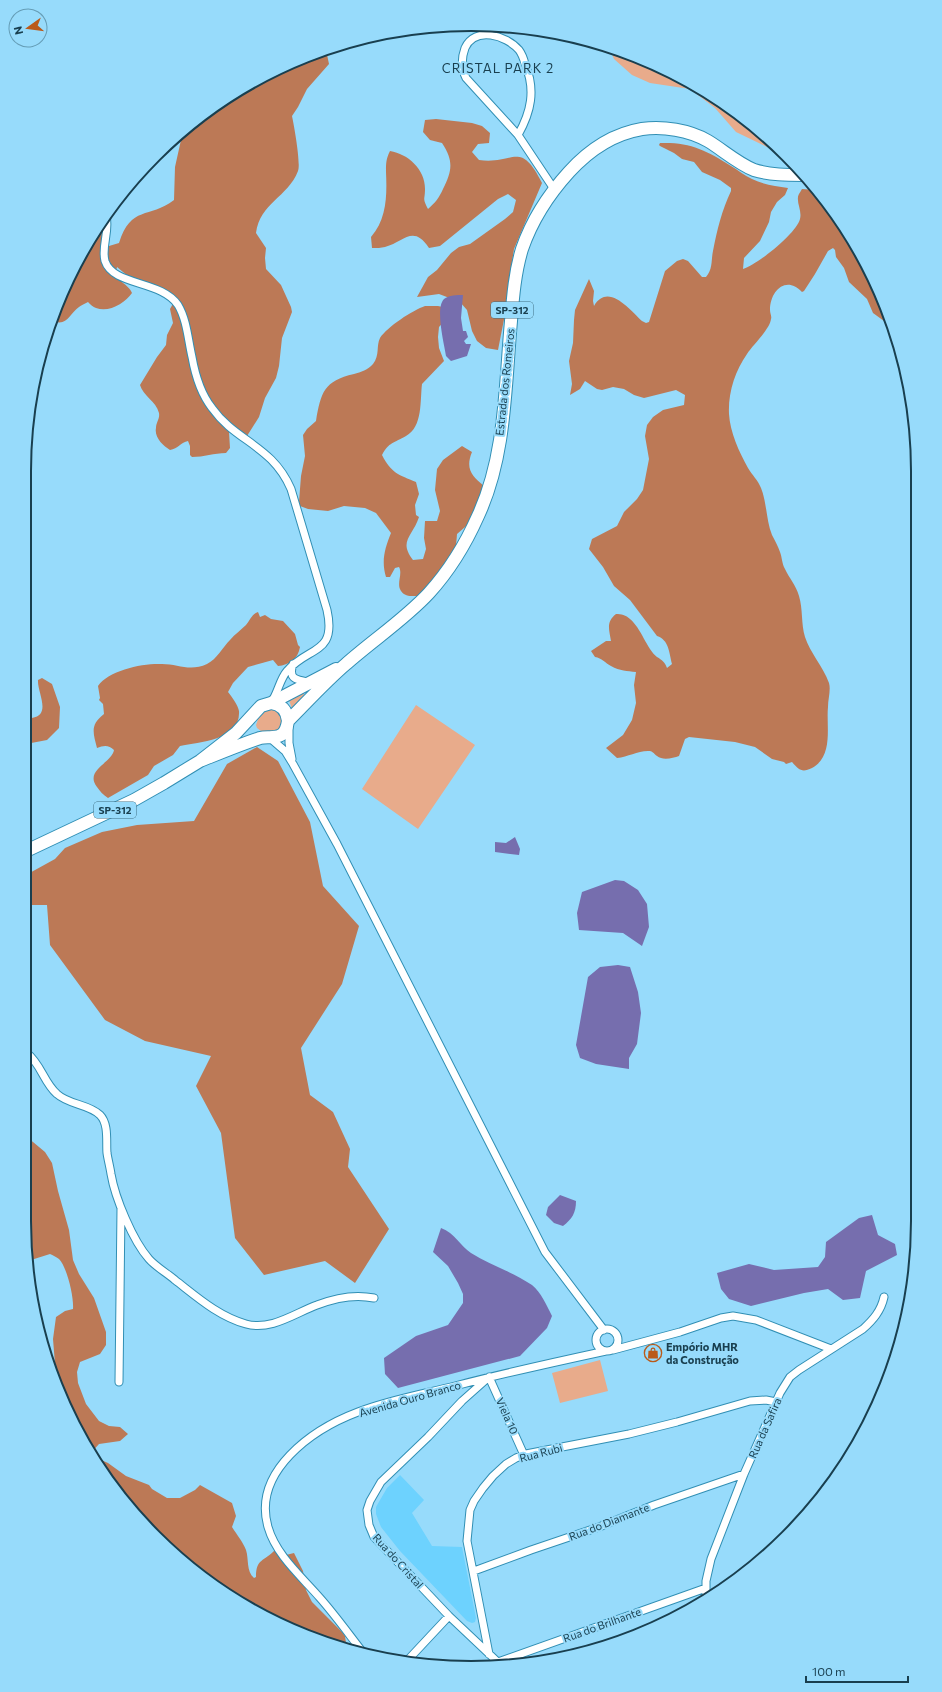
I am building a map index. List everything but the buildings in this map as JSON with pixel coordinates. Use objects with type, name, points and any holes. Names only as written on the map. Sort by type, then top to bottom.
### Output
[{"type":"main road","name":"Estrada dos Romeiros","points":[[200,761],[236,746],[281,735],[285,731],[288,721],[345,665],[429,593],[455,557],[478,517],[491,485],[498,457],[517,268],[522,250],[534,220],[554,189],[576,164],[596,147],[606,141],[630,132],[656,128],[693,134],[706,140],[746,166],[756,170],[774,174],[796,175]]},
{"type":"main road","name":"Estrada dos Romeiros","points":[[31,849],[134,800],[200,761],[236,733],[261,706],[271,703],[345,665]]},
{"type":"main road","points":[[271,703],[280,705],[284,708],[288,716],[288,721]]},
{"type":"main road","points":[[255,714],[254,725],[260,734],[268,737]]},
{"type":"street","points":[[518,135],[527,119],[532,99],[527,68],[520,50],[504,38],[487,34],[476,36],[467,43],[463,54],[463,71],[466,78],[518,135],[554,189]]},
{"type":"street","points":[[107,225],[104,254],[111,272],[155,288],[173,299],[182,313],[197,377],[211,407],[231,428],[257,446],[275,462],[282,470],[291,488],[327,610],[330,629],[326,641],[294,664],[285,674],[271,703]]},
{"type":"street","points":[[294,664],[292,672],[295,679],[310,682]]},
{"type":"street","points":[[288,721],[289,743],[293,764]]},
{"type":"street","points":[[268,737],[285,751],[337,844],[542,1245],[604,1330]]},
{"type":"street","points":[[31,1057],[34,1059],[55,1093],[63,1099],[90,1109],[100,1115],[105,1124],[107,1154],[112,1179],[121,1206],[137,1241],[149,1259],[222,1315],[247,1324],[262,1326],[318,1304],[337,1299],[361,1295],[374,1298]]},
{"type":"street","points":[[119,1382],[121,1206]]},
{"type":"street","name":"Rua da Safira","points":[[706,1593],[707,1573],[711,1560],[744,1474],[776,1402],[790,1378],[851,1337],[870,1322],[880,1310],[884,1297]]},
{"type":"street","name":"Avenida Ouro Branco","points":[[358,1646],[320,1598],[279,1551],[268,1527],[266,1501],[274,1475],[282,1464],[301,1445],[320,1432],[351,1416],[380,1405],[490,1377],[632,1346],[721,1318],[738,1316],[756,1320],[832,1349]]},
{"type":"street","points":[[587,1355],[594,1348],[596,1340],[598,1334],[604,1330],[614,1331],[618,1336],[618,1342],[609,1351],[599,1348],[596,1340]]},
{"type":"street","points":[[618,1342],[632,1346]]},
{"type":"street","name":"Viela 10","points":[[490,1377],[524,1455]]},
{"type":"street","name":"Rua do Cristal","points":[[490,1377],[462,1401],[428,1437],[381,1482],[370,1501],[367,1510],[369,1525],[374,1537],[449,1616],[496,1660]]},
{"type":"street","name":"Rua Rubi","points":[[489,1654],[467,1541],[470,1510],[482,1488],[506,1464],[524,1455],[629,1434],[750,1401],[766,1400],[776,1402]]},
{"type":"street","name":"Rua do Diamante","points":[[474,1571],[600,1527],[654,1504],[744,1474]]},
{"type":"street","name":"Rua do Brilhante","points":[[520,1658],[706,1588]]},
{"type":"street","points":[[412,1657],[449,1616]]},
{"type":"shaded area","points":[[612,54],[666,76],[689,89],[650,83],[632,75],[614,59]]},
{"type":"shaded area","points":[[327,55],[329,64],[307,89],[292,116],[298,153],[298,171],[288,187],[263,214],[256,233],[266,248],[266,269],[281,285],[292,312],[282,338],[276,378],[265,398],[259,417],[247,436],[229,432],[230,448],[226,453],[192,457],[190,455],[190,446],[188,441],[170,450],[162,444],[156,435],[156,426],[159,413],[140,385],[166,345],[167,335],[173,323],[170,309],[175,300],[172,296],[143,281],[129,277],[117,267],[117,276],[132,293],[129,297],[116,306],[106,309],[96,308],[88,302],[80,306],[64,321],[57,322],[76,276],[104,229],[109,246],[119,243],[129,223],[135,218],[165,206],[174,200],[175,167],[181,140],[203,122],[227,105],[276,76]]},
{"type":"shaded area","points":[[693,91],[739,122],[769,147],[736,132],[715,108]]},
{"type":"shaded area","points":[[436,119],[472,123],[482,126],[490,133],[489,143],[478,144],[472,152],[479,160],[491,161],[515,157],[522,158],[528,162],[542,183],[514,249],[509,282],[509,294],[498,350],[486,348],[477,341],[472,331],[467,310],[460,302],[439,294],[417,297],[428,277],[437,270],[451,253],[459,247],[470,244],[505,219],[513,212],[516,200],[508,194],[498,199],[440,246],[429,248],[418,237],[413,236],[392,245],[372,248],[371,237],[380,222],[385,206],[386,164],[390,151],[403,155],[419,169],[424,182],[424,201],[428,209],[437,200],[446,183],[450,171],[450,161],[446,149],[442,143],[430,140],[423,132],[425,120]]},
{"type":"shaded area","points":[[660,143],[671,143],[697,148],[714,156],[756,181],[788,188],[785,195],[777,202],[771,212],[769,222],[760,241],[744,258],[743,269],[767,255],[792,232],[800,219],[798,202],[799,194],[802,189],[809,189],[837,227],[852,251],[866,276],[888,331],[884,321],[873,313],[867,299],[849,282],[844,268],[836,257],[835,250],[833,248],[828,251],[804,291],[802,292],[796,287],[785,285],[776,291],[771,303],[770,323],[743,361],[733,382],[731,390],[729,414],[733,435],[738,449],[761,488],[772,535],[779,550],[784,567],[799,596],[803,627],[807,643],[829,683],[828,740],[824,756],[819,763],[806,770],[799,769],[792,762],[786,764],[784,762],[772,759],[755,747],[735,742],[689,737],[685,739],[679,756],[668,759],[659,758],[652,752],[648,751],[617,758],[606,748],[623,735],[632,720],[636,703],[634,685],[636,672],[614,668],[600,658],[595,657],[591,651],[606,641],[611,641],[609,623],[613,617],[618,614],[628,618],[634,623],[653,653],[663,661],[667,668],[672,664],[669,651],[664,640],[657,636],[630,600],[614,586],[603,567],[589,549],[592,539],[617,526],[624,512],[637,499],[643,490],[649,459],[645,436],[647,425],[653,417],[663,410],[684,405],[685,395],[676,390],[644,398],[634,395],[624,389],[613,387],[602,390],[597,389],[585,381],[580,389],[570,395],[572,384],[569,361],[573,343],[575,310],[589,279],[594,291],[594,306],[600,299],[612,297],[619,300],[642,321],[646,323],[649,322],[665,271],[677,261],[683,259],[688,261],[702,277],[706,277],[708,274],[711,268],[720,220],[731,191],[731,188],[720,180],[702,172],[694,162],[682,159],[659,145]]},
{"type":"shaded area","points":[[463,295],[461,318],[463,331],[466,331],[468,337],[464,341],[466,344],[471,344],[467,356],[451,361],[446,356],[440,318],[441,304],[446,298]]},
{"type":"shaded area","points":[[425,306],[447,308],[446,319],[439,327],[438,337],[439,348],[444,361],[422,384],[420,413],[415,426],[406,436],[390,445],[382,455],[392,470],[416,482],[419,494],[415,505],[416,515],[419,517],[407,543],[407,548],[413,560],[423,559],[426,549],[424,538],[425,521],[437,521],[440,511],[435,490],[437,469],[443,460],[462,446],[472,452],[469,463],[471,472],[484,486],[472,521],[457,534],[455,555],[449,574],[444,583],[438,590],[429,594],[411,596],[404,594],[401,591],[399,582],[399,567],[395,568],[390,577],[386,577],[384,555],[391,533],[376,513],[365,508],[344,506],[328,511],[308,509],[300,506],[299,502],[301,476],[305,456],[303,435],[316,421],[322,395],[330,384],[336,380],[362,372],[371,366],[375,361],[379,341],[383,334],[401,319]]},
{"type":"shaded area","points":[[258,612],[260,617],[265,615],[271,619],[283,621],[295,634],[300,647],[295,658],[289,663],[278,666],[273,660],[248,667],[233,683],[228,692],[235,701],[239,711],[238,721],[226,734],[208,741],[180,746],[173,755],[154,766],[148,775],[108,798],[105,796],[97,787],[94,781],[94,776],[96,771],[109,759],[114,750],[106,746],[97,748],[94,729],[96,722],[104,714],[103,704],[99,700],[98,686],[103,680],[110,676],[136,666],[168,664],[190,668],[207,664],[214,659],[232,638],[246,625],[252,616]]},
{"type":"shaded area","points":[[42,678],[52,684],[60,707],[59,728],[47,740],[31,743],[31,717],[38,716],[42,708],[38,680]]},
{"type":"shaded area","points":[[304,693],[304,695],[292,709],[289,700]]},
{"type":"shaded area","points":[[416,705],[475,745],[418,829],[362,789]]},
{"type":"shaded area","points":[[265,709],[283,709],[282,726],[277,730],[265,734],[257,728],[256,725],[260,714]]},
{"type":"shaded area","points":[[257,747],[278,761],[310,822],[323,886],[359,926],[342,984],[301,1048],[310,1095],[333,1112],[350,1149],[348,1167],[389,1229],[355,1283],[325,1261],[264,1275],[235,1238],[221,1133],[196,1086],[211,1056],[145,1041],[105,1020],[50,945],[47,905],[31,905],[31,872],[55,859],[65,848],[102,832],[137,825],[194,821],[227,764]]},
{"type":"shaded area","points":[[515,837],[520,849],[519,855],[495,852],[495,842],[506,843]]},
{"type":"shaded area","points":[[615,880],[624,881],[638,890],[647,904],[649,927],[642,946],[623,933],[579,930],[577,913],[582,892]]},
{"type":"shaded area","points":[[618,965],[630,967],[638,992],[641,1013],[637,1044],[629,1058],[629,1069],[596,1064],[580,1058],[576,1045],[588,977],[600,967]]},
{"type":"shaded area","points":[[31,1140],[45,1152],[52,1163],[69,1230],[73,1260],[79,1274],[94,1298],[106,1332],[106,1345],[100,1354],[80,1362],[77,1372],[78,1383],[86,1404],[99,1421],[109,1426],[120,1427],[128,1434],[120,1441],[99,1444],[95,1449],[76,1416],[55,1364],[53,1339],[56,1317],[65,1311],[73,1309],[73,1304],[65,1268],[59,1259],[50,1254],[33,1259],[31,1221]]},
{"type":"shaded area","points":[[560,1195],[576,1201],[573,1215],[563,1226],[554,1223],[546,1215],[548,1207]]},
{"type":"shaded area","points":[[872,1215],[878,1235],[895,1244],[897,1255],[866,1271],[860,1298],[843,1300],[828,1289],[804,1293],[751,1306],[729,1299],[721,1289],[717,1273],[749,1264],[774,1270],[818,1267],[825,1257],[826,1242],[859,1218]]},
{"type":"shaded area","points":[[441,1228],[454,1236],[471,1253],[532,1285],[541,1295],[552,1316],[547,1328],[520,1356],[398,1388],[385,1374],[384,1358],[416,1336],[448,1325],[463,1303],[463,1294],[448,1266],[433,1252]]},
{"type":"shaded area","points":[[600,1360],[608,1391],[560,1403],[552,1373]]},
{"type":"shaded area","points":[[102,1460],[126,1476],[149,1485],[152,1489],[167,1498],[180,1498],[195,1490],[200,1485],[232,1503],[236,1516],[232,1527],[242,1541],[246,1550],[251,1575],[254,1578],[256,1577],[257,1566],[259,1563],[275,1550],[286,1555],[294,1553],[303,1571],[306,1590],[312,1602],[345,1636],[346,1643],[303,1628],[276,1616],[227,1587],[203,1570],[181,1552],[140,1511],[122,1489]]},
{"type":"shaded area","points":[[400,1475],[424,1500],[412,1513],[432,1546],[462,1547],[476,1618],[475,1622],[472,1623],[467,1621],[400,1551],[381,1527],[376,1514],[376,1507],[387,1488]]},
{"type":"place","name":"Empório MHR da Construção","points":[[653,1353]]},
{"type":"district","name":"CRISTAL PARK 2","points":[[498,68]]}]
